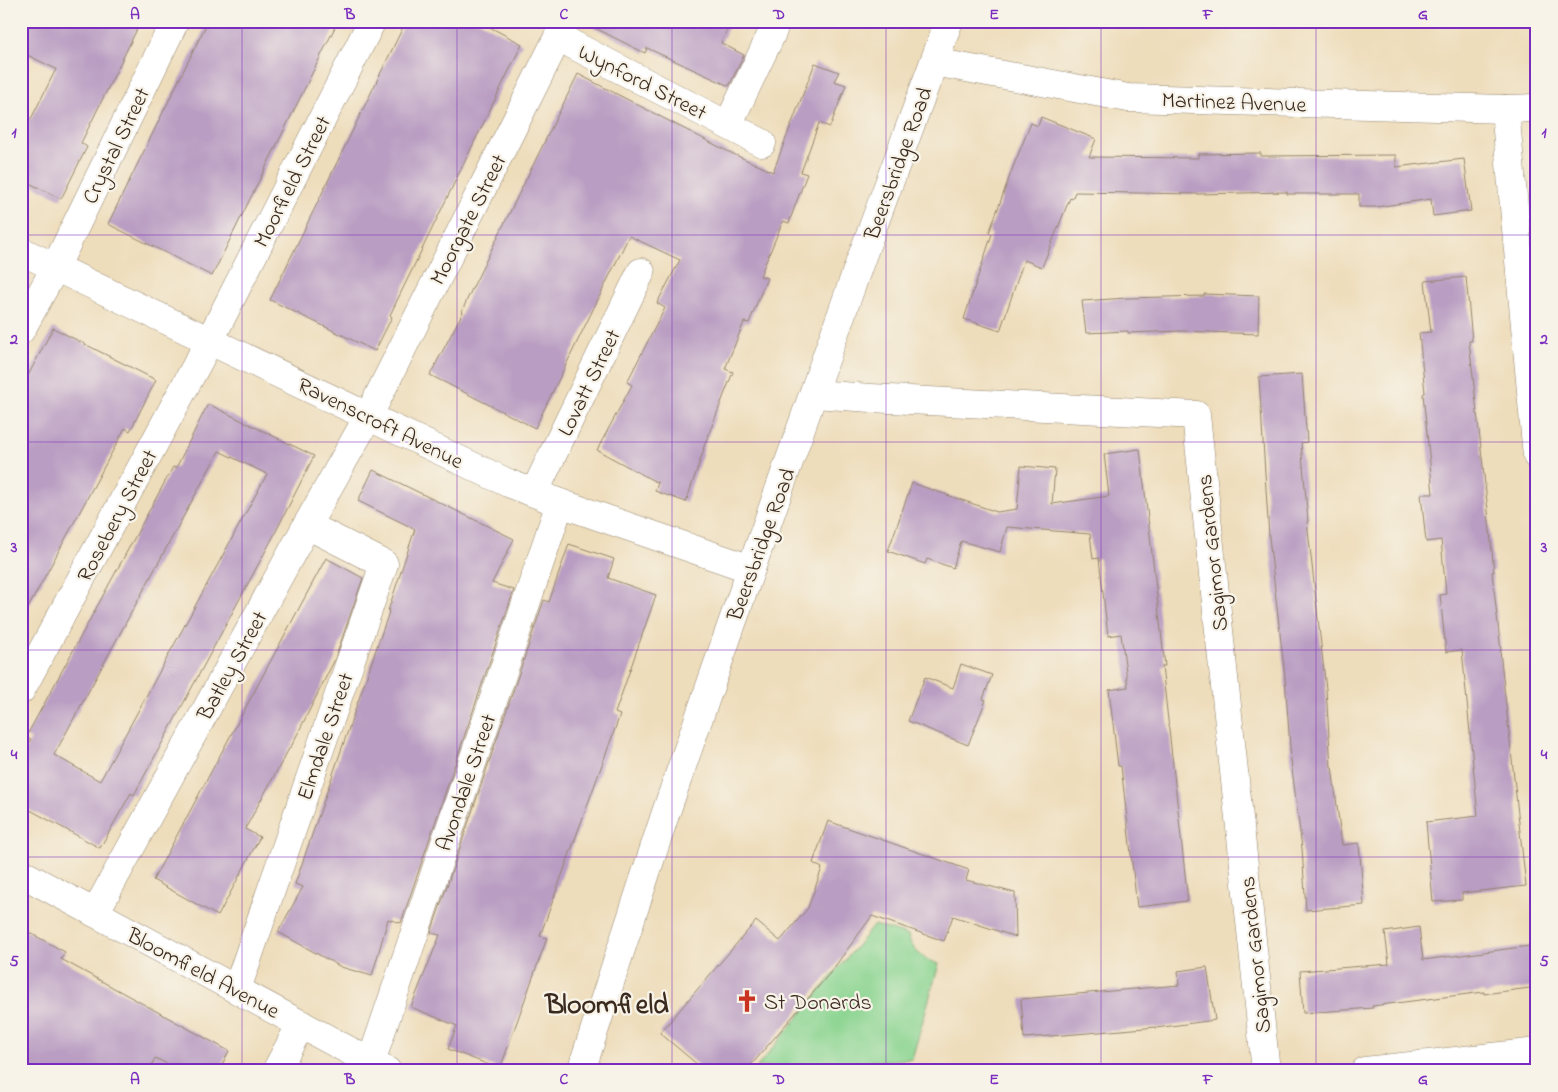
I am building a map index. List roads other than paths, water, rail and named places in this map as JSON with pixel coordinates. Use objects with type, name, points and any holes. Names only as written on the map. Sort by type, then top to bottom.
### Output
[{"type":"street","name":"Crystal Street","points":[[21,330],[55,268],[176,21]]},
{"type":"street","name":"Moorfield Street","points":[[210,340],[372,21]]},
{"type":"street","name":"Wynford Street","points":[[728,125],[776,21]]},
{"type":"street","name":"Beersbridge Road","points":[[587,1066],[666,812],[861,259],[949,21]]},
{"type":"street","name":"Wynford Street","points":[[562,29],[762,143]]},
{"type":"street","name":"Moorgate Street","points":[[368,417],[562,29]]},
{"type":"street","name":"Martinez Avenue","points":[[934,62],[1128,98],[1505,109],[1537,108]]},
{"type":"street","points":[[1505,109],[1537,456]]},
{"type":"street","name":"Ravenscroft Avenue","points":[[21,252],[508,483],[560,503],[751,569]]},
{"type":"street","name":"Lovatt Street","points":[[534,493],[641,272]]},
{"type":"street","name":"Rosebery Street","points":[[21,690],[210,340]]},
{"type":"street","name":"Sagimor Gardens","points":[[814,394],[1196,415],[1266,1071]]},
{"type":"street","name":"Batley Street","points":[[95,913],[368,417]]},
{"type":"street","name":"Avondale Street","points":[[379,1066],[560,503]]},
{"type":"street","name":"Elmdale Street","points":[[237,989],[384,564],[307,525]]},
{"type":"street","name":"Bloomfield Avenue","points":[[21,873],[379,1066]]},
{"type":"street","points":[[276,1071],[301,1024]]},
{"type":"street","points":[[1365,1071],[1537,1052]]},
{"type":"place","name":"St Donards","points":[[747,1001]]},
{"type":"district","name":"Bloomfield","points":[[607,1003]]}]
